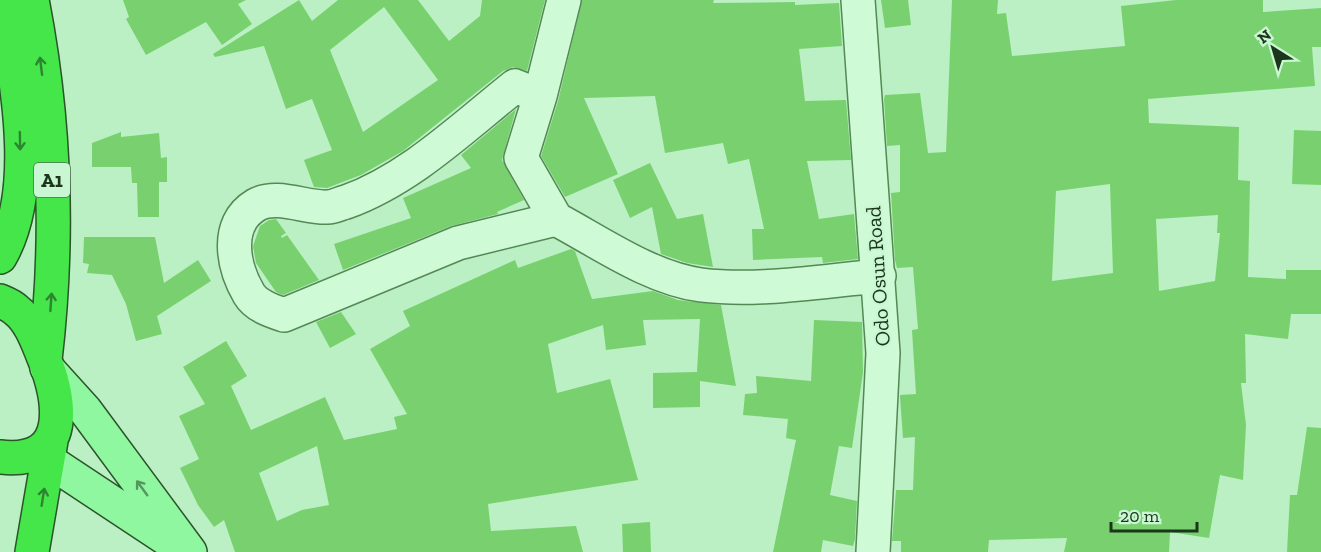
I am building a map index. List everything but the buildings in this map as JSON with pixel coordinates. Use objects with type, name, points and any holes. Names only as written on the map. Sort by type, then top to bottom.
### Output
[{"type":"highway","name":"A1","points":[[3,0],[54,214],[46,364]]},
{"type":"highway","name":"A1","points":[[0,257],[7,245],[18,210],[28,101],[32,0]]},
{"type":"highway","name":"A1","points":[[0,50],[28,101]]},
{"type":"highway","points":[[0,301],[17,310],[33,331],[46,364],[58,409],[45,451],[32,552]]},
{"type":"highway","points":[[0,457],[18,459],[45,451]]},
{"type":"main road","points":[[46,364],[85,410],[188,552]]},
{"type":"main road","points":[[45,451],[188,552]]},
{"type":"street","points":[[564,0],[540,96],[521,158],[556,219],[662,274],[700,285],[757,286],[879,276]]},
{"type":"street","name":"Odo Osun Road","points":[[858,0],[883,353],[873,552]]},
{"type":"street","points":[[540,96],[515,87],[421,160],[370,193],[329,208],[292,201],[258,204],[237,224],[233,240],[250,296],[265,309],[284,315],[458,243],[556,219]]}]
